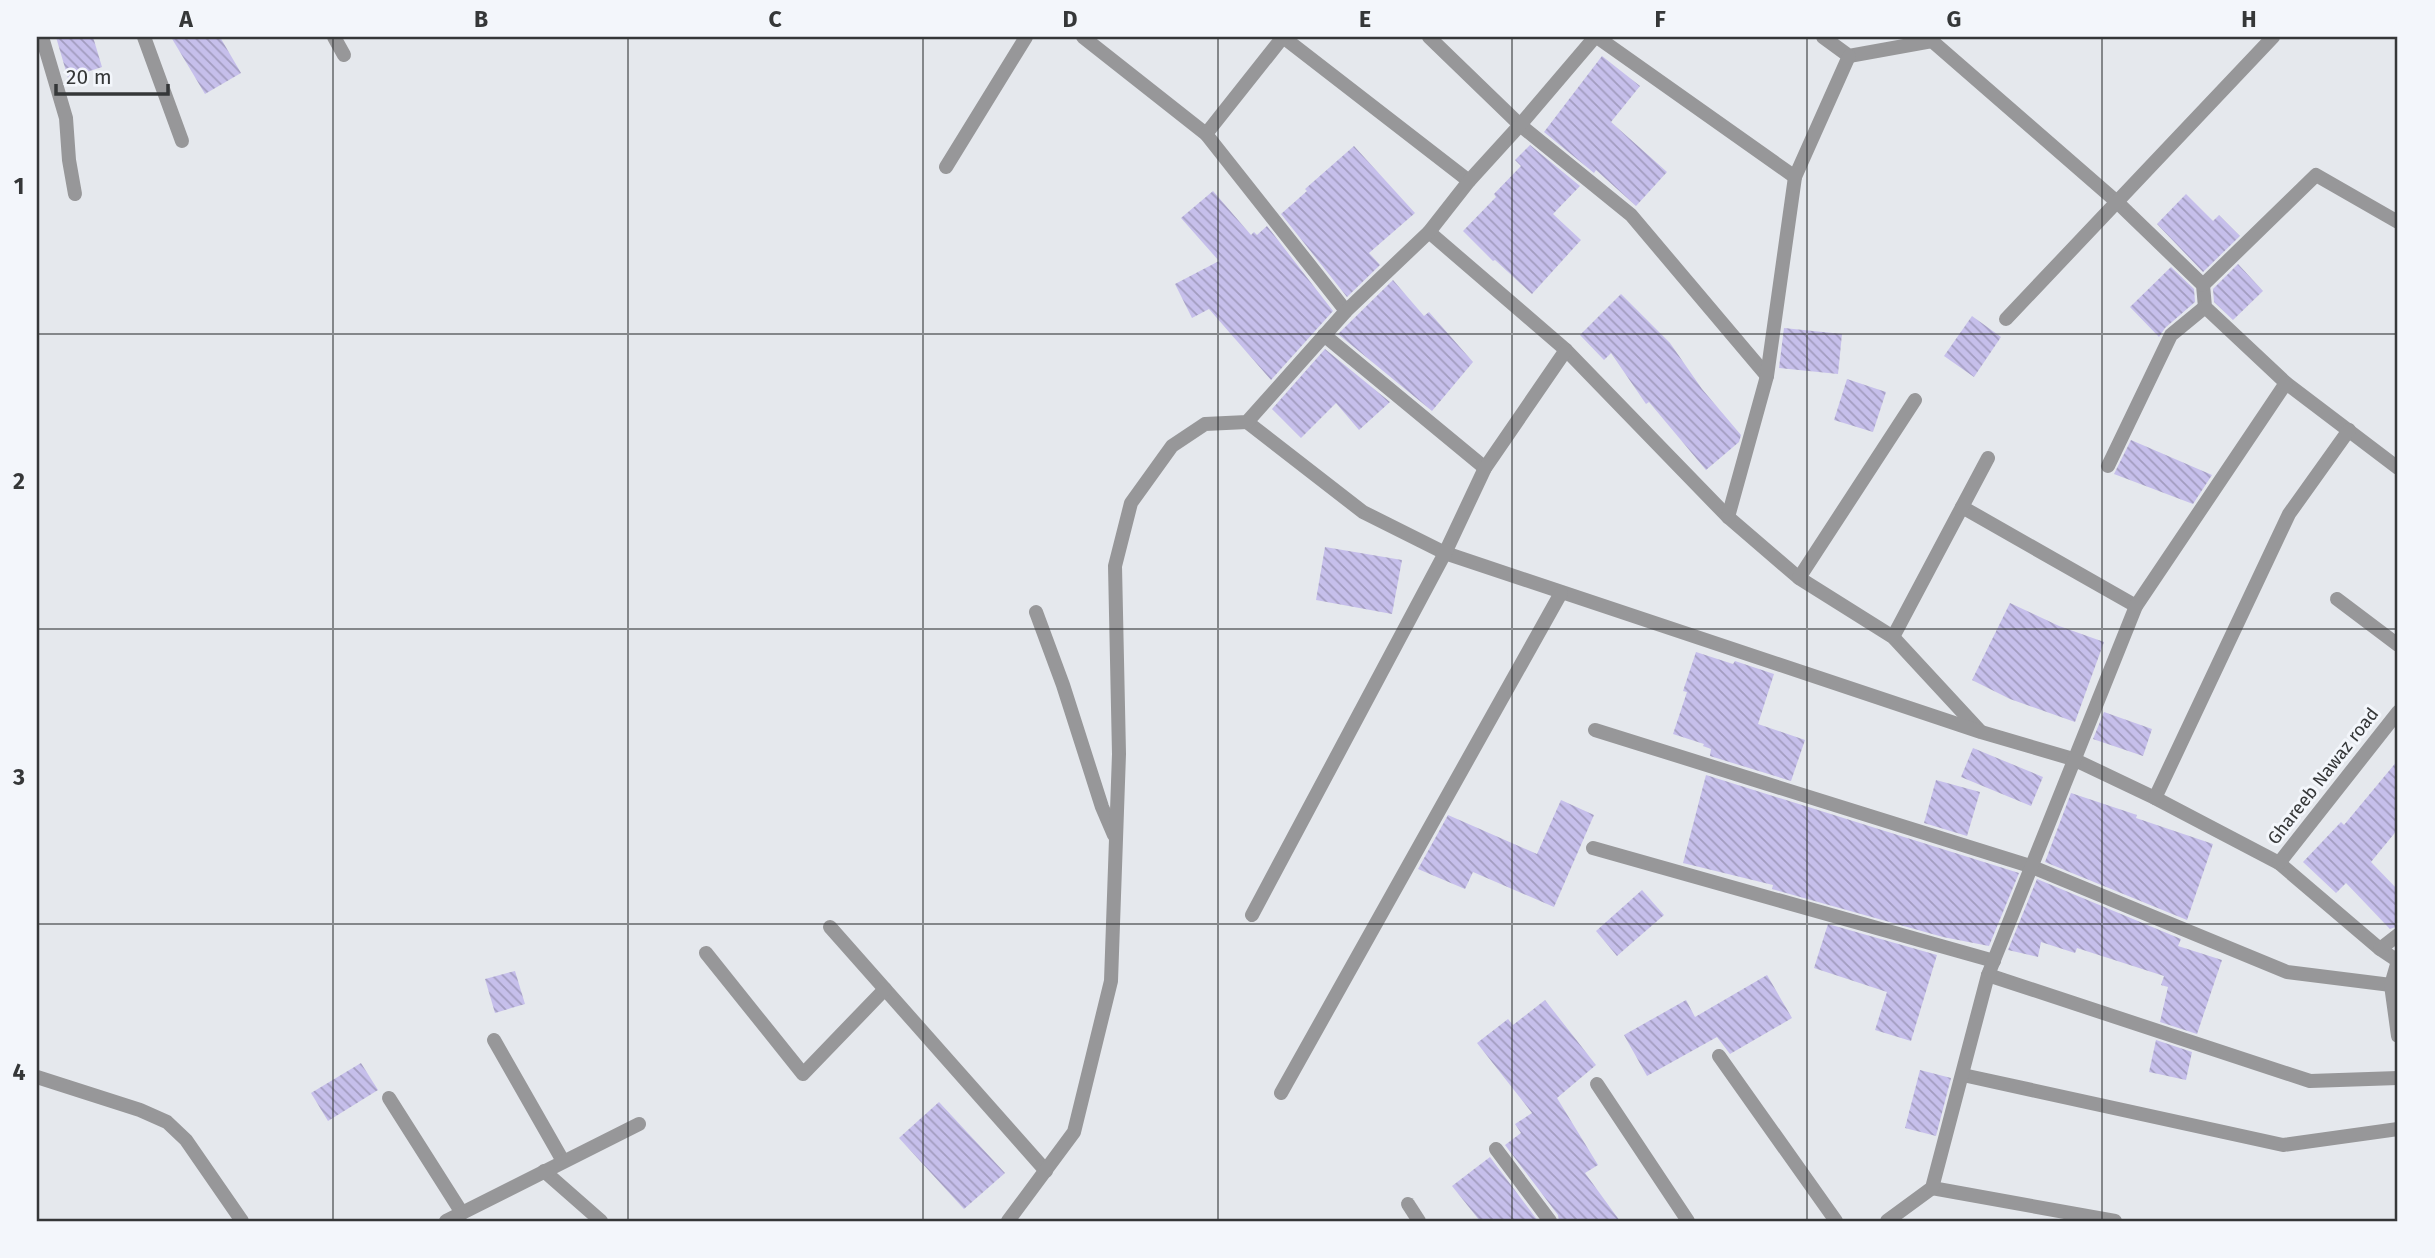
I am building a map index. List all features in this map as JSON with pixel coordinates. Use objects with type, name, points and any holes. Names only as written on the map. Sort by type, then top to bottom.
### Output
[{"type":"street","points":[[42,37],[66,118],[75,194]]},
{"type":"street","points":[[144,37],[182,141]]},
{"type":"street","points":[[334,37],[344,55]]},
{"type":"street","points":[[946,167],[1026,37]]},
{"type":"street","points":[[1083,37],[1206,134],[1346,311]]},
{"type":"street","points":[[1206,134],[1283,37],[1469,181]]},
{"type":"street","points":[[1429,37],[1520,125],[1631,215],[1767,376]]},
{"type":"street","points":[[1247,422],[1346,311],[1429,232],[1469,181],[1596,37],[1795,177]]},
{"type":"street","points":[[1823,37],[1849,56],[1932,41],[2117,202],[2203,285],[2204,307],[2286,383],[2398,468]]},
{"type":"street","points":[[2006,319],[2273,37]]},
{"type":"street","points":[[1728,517],[1767,376],[1795,177],[1849,56]]},
{"type":"street","points":[[2203,285],[2316,175],[2398,222]]},
{"type":"street","points":[[1429,232],[1566,350],[1728,517],[1800,578],[1894,637],[1981,732]]},
{"type":"street","points":[[2108,466],[2171,335],[2204,307]]},
{"type":"street","points":[[1324,335],[1485,468]]},
{"type":"street","points":[[1252,915],[1446,553],[1485,468],[1566,350]]},
{"type":"street","points":[[1887,1221],[1932,1188],[1964,1075],[1988,975],[2136,606],[2286,383]]},
{"type":"street","points":[[1800,578],[1915,400]]},
{"type":"street","points":[[1008,1221],[1074,1132],[1111,981],[1119,754],[1115,566],[1131,503],[1172,446],[1205,424],[1247,422],[1363,512],[1446,553],[1981,732],[2073,759],[2155,797],[2279,863],[2398,961],[2391,985],[2398,1036]]},
{"type":"street","points":[[2155,797],[2289,514],[2349,430]]},
{"type":"street","points":[[1894,637],[1988,458]]},
{"type":"street","points":[[1962,507],[2136,606]]},
{"type":"street","points":[[1281,1093],[1561,593]]},
{"type":"street","points":[[2337,599],[2398,645]]},
{"type":"street","points":[[1036,612],[1063,685],[1102,807],[1116,839]]},
{"type":"street","name":"Ghareeb Nawaz road","points":[[2279,863],[2398,712]]},
{"type":"street","points":[[1595,730],[2030,866],[2287,972],[2391,985]]},
{"type":"street","points":[[1593,849],[1994,961]]},
{"type":"street","points":[[830,927],[1046,1171]]},
{"type":"street","points":[[2380,948],[2398,935]]},
{"type":"street","points":[[706,953],[803,1074],[885,989]]},
{"type":"street","points":[[1988,975],[2310,1081],[2398,1078]]},
{"type":"street","points":[[495,1040],[564,1161]]},
{"type":"street","points":[[1719,1056],[1836,1221]]},
{"type":"street","points":[[1964,1075],[2283,1145],[2398,1129]]},
{"type":"street","points":[[37,1077],[140,1110],[167,1122],[186,1140],[242,1221]]},
{"type":"street","points":[[1597,1084],[1688,1221]]},
{"type":"street","points":[[389,1098],[462,1213]]},
{"type":"street","points":[[446,1221],[639,1124]]},
{"type":"street","points":[[1496,1149],[1550,1221]]},
{"type":"street","points":[[544,1171],[601,1221]]},
{"type":"street","points":[[1932,1188],[2115,1221]]},
{"type":"street","points":[[1408,1204],[1419,1221]]},
{"type":"building","points":[[56,37],[93,37],[102,67],[68,78]]},
{"type":"building","points":[[171,37],[220,37],[241,73],[205,94]]},
{"type":"building","points":[[1602,56],[1640,86],[1611,122],[1667,172],[1636,206],[1596,170],[1594,173],[1544,132]]},
{"type":"building","points":[[1530,145],[1580,186],[1553,214],[1581,240],[1532,294],[1463,231],[1521,166],[1515,160]]},
{"type":"building","points":[[1354,146],[1415,213],[1369,253],[1380,265],[1347,297],[1281,214]]},
{"type":"building","points":[[1213,191],[1251,235],[1254,232],[1257,235],[1267,226],[1333,311],[1271,380],[1209,309],[1192,318],[1175,284],[1219,261],[1181,218]]},
{"type":"building","points":[[2186,194],[2213,221],[2219,215],[2240,236],[2203,272],[2157,224]]},
{"type":"building","points":[[2238,264],[2263,291],[2233,320],[2214,302],[2213,289]]},
{"type":"building","points":[[2171,267],[2194,289],[2195,302],[2165,328],[2159,337],[2130,307]]},
{"type":"building","points":[[1393,280],[1424,316],[1429,312],[1473,362],[1432,411],[1338,334]]},
{"type":"building","points":[[1621,294],[1670,343],[1702,389],[1741,435],[1739,442],[1706,470],[1649,402],[1646,404],[1611,353],[1604,360],[1580,335]]},
{"type":"building","points":[[1972,316],[2001,337],[1974,377],[1944,356]]},
{"type":"building","points":[[1784,328],[1842,334],[1838,374],[1779,368]]},
{"type":"building","points":[[1325,349],[1390,402],[1359,430],[1336,403],[1301,438],[1272,409]]},
{"type":"building","points":[[1847,379],[1886,392],[1873,432],[1834,420]]},
{"type":"building","points":[[2131,440],[2212,475],[2193,504],[2114,474]]},
{"type":"building","points":[[1325,547],[1402,560],[1392,614],[1316,600]]},
{"type":"building","points":[[2010,603],[2059,626],[2104,642],[2075,722],[2010,699],[1972,680]]},
{"type":"building","points":[[1696,652],[1774,674],[1758,724],[1805,740],[1791,781],[1710,756],[1711,749],[1703,746],[1704,744],[1673,734],[1687,692],[1683,691]]},
{"type":"building","points":[[2104,712],[2152,729],[2143,756],[2093,739]]},
{"type":"building","points":[[1973,748],[2043,777],[2031,806],[1961,777]]},
{"type":"building","points":[[2398,760],[2398,829],[2371,862],[2398,890],[2398,926],[2390,929],[2346,883],[2336,893],[2303,862],[2341,822],[2344,825]]},
{"type":"building","points":[[1706,775],[2019,873],[1989,946],[1943,937],[1772,889],[1773,885],[1683,863]]},
{"type":"building","points":[[1936,780],[1980,792],[1967,836],[1924,823]]},
{"type":"building","points":[[2071,793],[2213,844],[2187,920],[2045,862]]},
{"type":"building","points":[[1561,800],[1594,815],[1554,907],[1473,872],[1465,889],[1418,869],[1448,815],[1537,854]]},
{"type":"building","points":[[2037,879],[2181,939],[2178,946],[2222,960],[2197,1034],[2160,1022],[2168,987],[2161,985],[2164,976],[2077,948],[2075,953],[2041,942],[2038,957],[2008,950]]},
{"type":"building","points":[[1642,890],[1664,915],[1617,956],[1596,931]]},
{"type":"building","points":[[1828,924],[1937,955],[1911,1041],[1875,1030],[1887,992],[1814,968]]},
{"type":"building","points":[[515,971],[525,1004],[495,1013],[485,979]]},
{"type":"building","points":[[1767,975],[1792,1018],[1730,1054],[1717,1037],[1647,1076],[1624,1035],[1686,1000],[1695,1017]]},
{"type":"building","points":[[1545,1000],[1596,1065],[1557,1098],[1598,1165],[1585,1173],[1620,1221],[1559,1221],[1558,1215],[1505,1145],[1521,1133],[1515,1124],[1532,1113],[1477,1043],[1508,1019],[1513,1025]]},
{"type":"building","points":[[2156,1040],[2192,1052],[2186,1080],[2149,1072]]},
{"type":"building","points":[[361,1063],[378,1090],[328,1121],[311,1093]]},
{"type":"building","points":[[1920,1070],[1951,1078],[1936,1136],[1905,1128]]},
{"type":"building","points":[[939,1102],[1005,1173],[964,1209],[899,1138]]},
{"type":"building","points":[[1490,1157],[1538,1221],[1480,1221],[1452,1186]]}]
